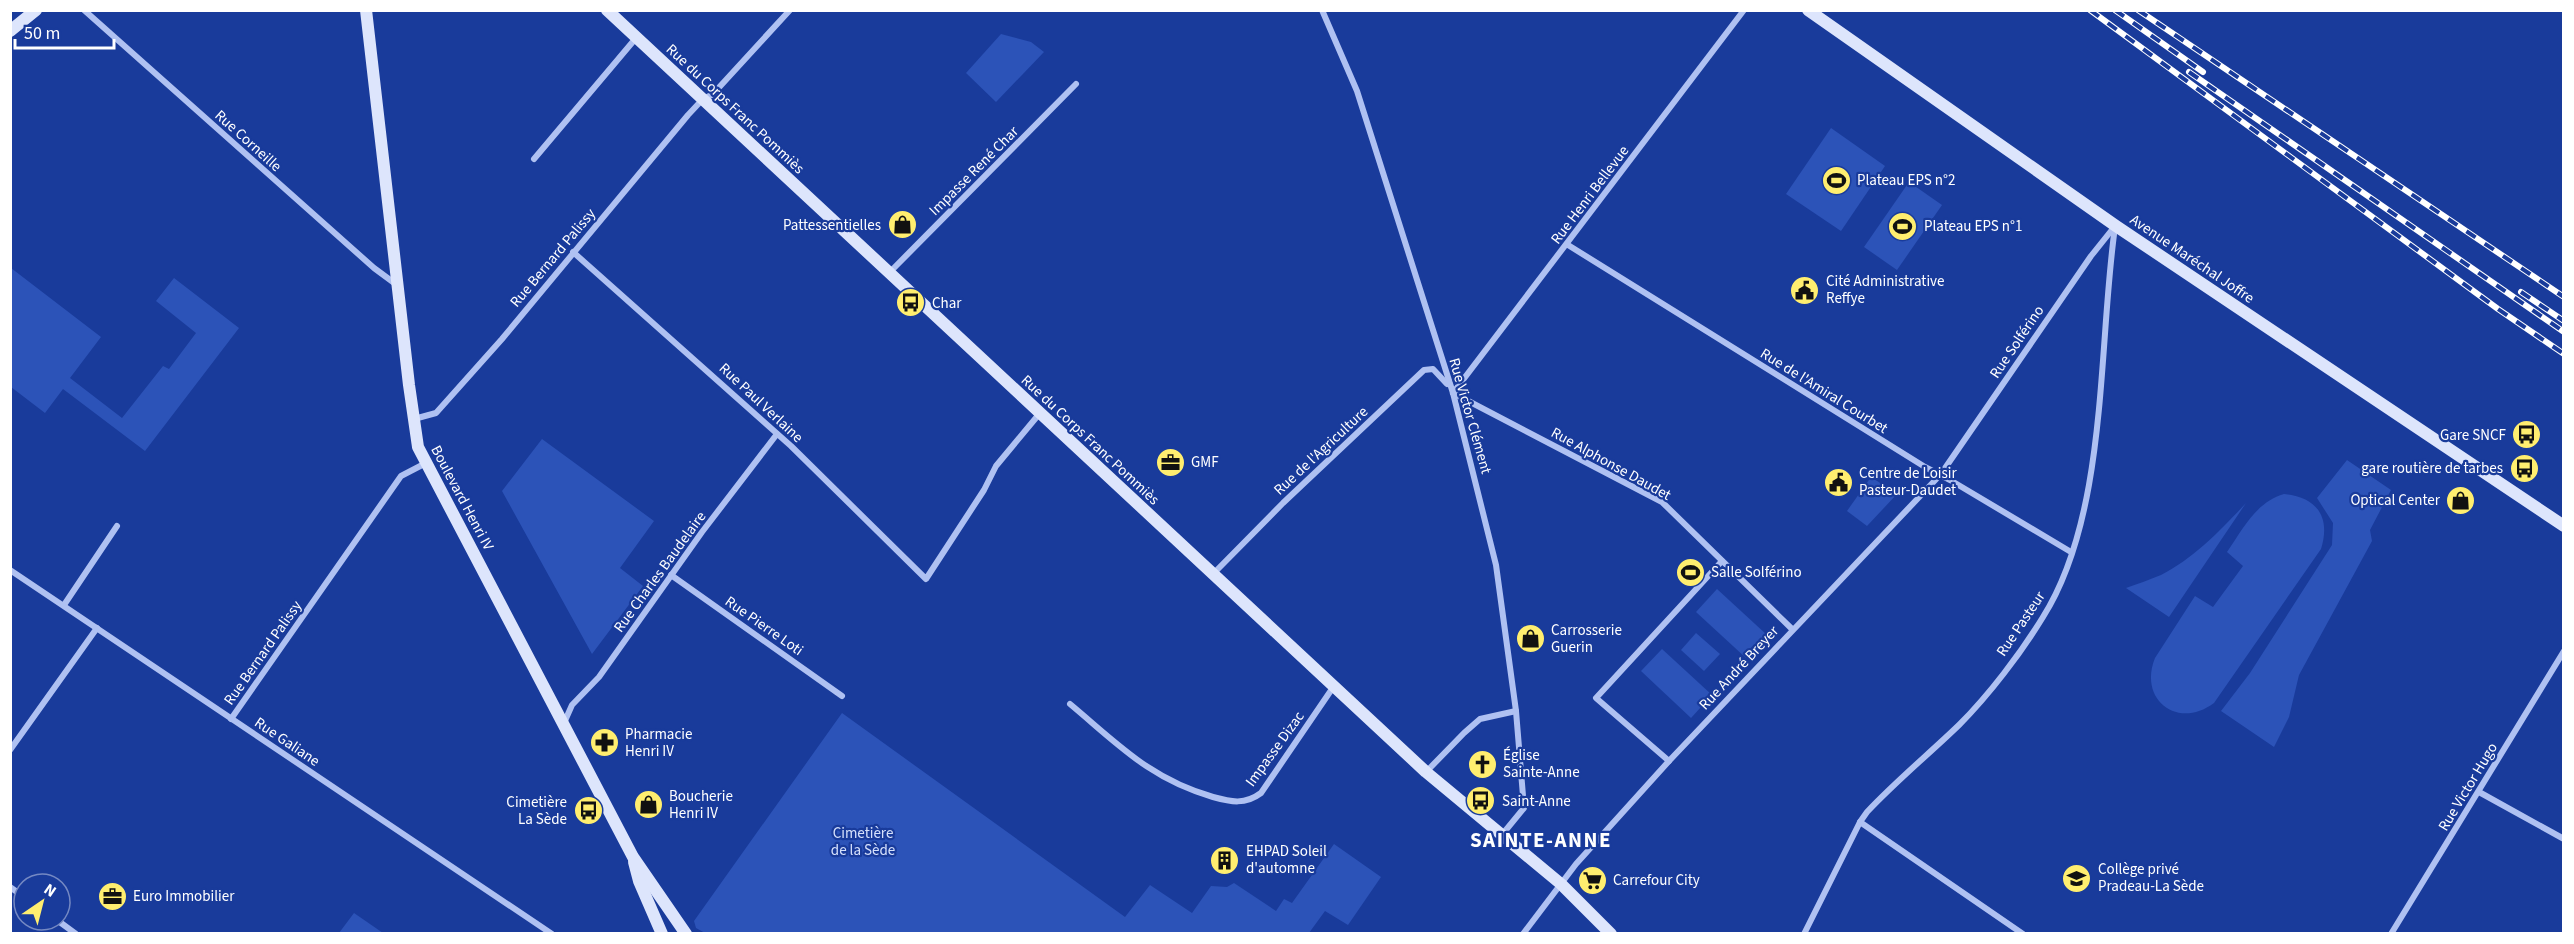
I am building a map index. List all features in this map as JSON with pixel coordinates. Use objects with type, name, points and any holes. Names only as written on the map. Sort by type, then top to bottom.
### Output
[{"type":"main road","points":[[10,31],[36,10]]},
{"type":"main road","name":"Boulevard Henri IV","points":[[366,10],[418,447],[633,857],[686,933]]},
{"type":"main road","name":"Rue du Corps Franc Pommiès","points":[[607,10],[1426,772],[1561,884],[1611,933]]},
{"type":"main road","name":"Avenue Maréchal Joffre","points":[[1808,10],[2116,226],[2564,526]]},
{"type":"main road","name":"Boulevard Henri IV","points":[[633,857],[639,881],[662,933]]},
{"type":"street","name":"Rue Corneille","points":[[84,10],[374,268],[398,286]]},
{"type":"street","name":"Rue Bernard Palissy","points":[[414,419],[436,413],[502,339],[702,100],[713,94],[790,10]]},
{"type":"street","name":"Rue Victor Clément","points":[[1322,10],[1357,91],[1452,390],[1496,565],[1516,711],[1524,808],[1502,836]]},
{"type":"street","name":"Rue Henri Bellevue","points":[[1452,390],[1568,245],[1744,10]]},
{"type":"street","points":[[534,159],[636,38]]},
{"type":"street","name":"Impasse René Char","points":[[889,273],[1076,84]]},
{"type":"street","name":"Rue Solférino","points":[[1941,474],[2091,256],[2116,226]]},
{"type":"street","name":"Rue Pasteur","points":[[1804,933],[1860,822],[1879,799],[1960,723],[1984,696],[2043,617],[2054,598],[2071,552],[2095,446],[2109,270],[2116,226]]},
{"type":"street","name":"Rue de l'Amiral Courbet","points":[[1568,245],[1925,467],[1941,474],[2071,552]]},
{"type":"street","name":"Rue Paul Verlaine","points":[[573,252],[777,434],[926,579],[984,490],[996,466],[1040,413]]},
{"type":"street","name":"Rue de l'Agriculture","points":[[1212,574],[1280,506],[1424,370],[1433,369],[1452,390]]},
{"type":"street","name":"Rue Alphonse Daudet","points":[[1452,390],[1662,502],[1792,629]]},
{"type":"street","name":"Rue Charles Baudelaire","points":[[564,724],[572,705],[599,677],[671,575],[777,434]]},
{"type":"street","name":"Rue Bernard Palissy","points":[[231,719],[401,476],[426,463]]},
{"type":"street","name":"Rue André Breyer","points":[[1523,933],[1561,884],[1669,760],[1941,474]]},
{"type":"street","points":[[64,605],[117,526]]},
{"type":"street","points":[[1669,760],[1596,698],[1722,561]]},
{"type":"street","name":"Rue Galiane","points":[[10,570],[552,933]]},
{"type":"street","name":"Rue Pierre Loti","points":[[671,575],[842,696]]},
{"type":"street","points":[[10,750],[97,628]]},
{"type":"street","name":"Rue Victor Hugo","points":[[2391,933],[2564,651]]},
{"type":"street","name":"Impasse Dizac","points":[[1070,704],[1148,769],[1166,780],[1185,789],[1221,799],[1246,801],[1261,792],[1335,685]]},
{"type":"street","points":[[1426,772],[1464,732],[1480,719],[1516,711]]},
{"type":"street","points":[[2479,792],[2564,839]]},
{"type":"street","points":[[1860,822],[2023,933]]},
{"type":"green space","points":[[1001,34],[1031,42],[1044,52],[996,102],[966,73]]},
{"type":"green space","name":"Plateau EPS n°2","points":[[1831,128],[1885,166],[1841,231],[1786,194]]},
{"type":"green space","name":"Plateau EPS n°1","points":[[1909,182],[1942,205],[1897,270],[1864,247]]},
{"type":"green space","points":[[11,268],[101,337],[70,378],[122,418],[163,366],[169,369],[196,333],[156,301],[174,278],[239,328],[145,451],[63,389],[45,413],[11,387]]},
{"type":"green space","points":[[542,439],[654,521],[620,568],[643,586],[592,654],[502,491]]},
{"type":"green space","points":[[2347,460],[2391,490],[2370,530],[2372,541],[2299,675],[2289,717],[2274,747],[2221,711],[2250,673],[2332,545],[2333,523],[2317,498]]},
{"type":"green space","points":[[1871,477],[1897,494],[1867,526],[1847,511]]},
{"type":"green space","points":[[2284,494],[2305,499],[2319,511],[2324,527],[2321,549],[2214,703],[2200,711],[2175,712],[2157,698],[2152,687],[2151,673],[2155,658],[2195,596],[2213,607],[2243,566],[2227,552],[2258,510],[2274,498]]},
{"type":"green space","points":[[2246,503],[2169,617],[2126,588],[2161,575],[2184,561],[2217,533]]},
{"type":"green space","points":[[1717,589],[1767,635],[1746,658],[1696,612]]},
{"type":"green space","points":[[1696,633],[1720,654],[1704,671],[1681,650]]},
{"type":"green space","points":[[1662,649],[1712,695],[1691,718],[1641,671]]},
{"type":"green space","name":"Cimetière de la Sède","points":[[842,713],[1125,917],[1150,885],[1192,913],[1211,886],[1227,887],[1234,883],[1276,911],[1284,899],[1292,903],[1334,844],[1381,877],[1348,925],[1325,911],[1309,933],[705,933],[696,928],[694,921]]},
{"type":"green space","points":[[354,913],[383,933],[339,933]]},
{"type":"railway","points":[[2090,10],[2498,309],[2564,354]]},
{"type":"railway","points":[[2115,10],[2203,72]]},
{"type":"railway","points":[[2138,10],[2564,297]]},
{"type":"railway","points":[[2189,72],[2564,332]]},
{"type":"railway","points":[[2521,292],[2564,321]]},
{"type":"place","name":"Plateau EPS n°2","points":[[1836,180]]},
{"type":"place","name":"Pattessentielles","points":[[902,225]]},
{"type":"place","name":"Plateau EPS n°1","points":[[1903,226]]},
{"type":"place","name":"Cité Administrative Reffye","points":[[1805,290]]},
{"type":"place","name":"Char","points":[[911,303]]},
{"type":"place","name":"Gare SNCF","points":[[2527,435]]},
{"type":"place","name":"GMF","points":[[1170,462]]},
{"type":"place","name":"gare routière de tarbes","points":[[2524,468]]},
{"type":"place","name":"Centre de Loisir Pasteur-Daudet","points":[[1838,482]]},
{"type":"place","name":"Optical Center","points":[[2461,500]]},
{"type":"place","name":"Salle Solférino","points":[[1690,572]]},
{"type":"place","name":"Carrosserie Guerin","points":[[1530,639]]},
{"type":"place","name":"Pharmacie Henri IV","points":[[604,743]]},
{"type":"place","name":"Église Sainte-Anne","points":[[1482,764]]},
{"type":"place","name":"Saint-Anne","points":[[1481,801]]},
{"type":"place","name":"Boucherie Henri IV","points":[[648,805]]},
{"type":"place","name":"Cimetière La Sède","points":[[588,811]]},
{"type":"place","name":"EHPAD Soleil d'automne","points":[[1225,860]]},
{"type":"place","name":"Collège privé Pradeau-La Sède","points":[[2077,878]]},
{"type":"place","name":"Carrefour City","points":[[1592,880]]},
{"type":"place","name":"Euro Immobilier","points":[[112,896]]},
{"type":"district","name":"SAINTE-ANNE","points":[[1541,840]]}]
